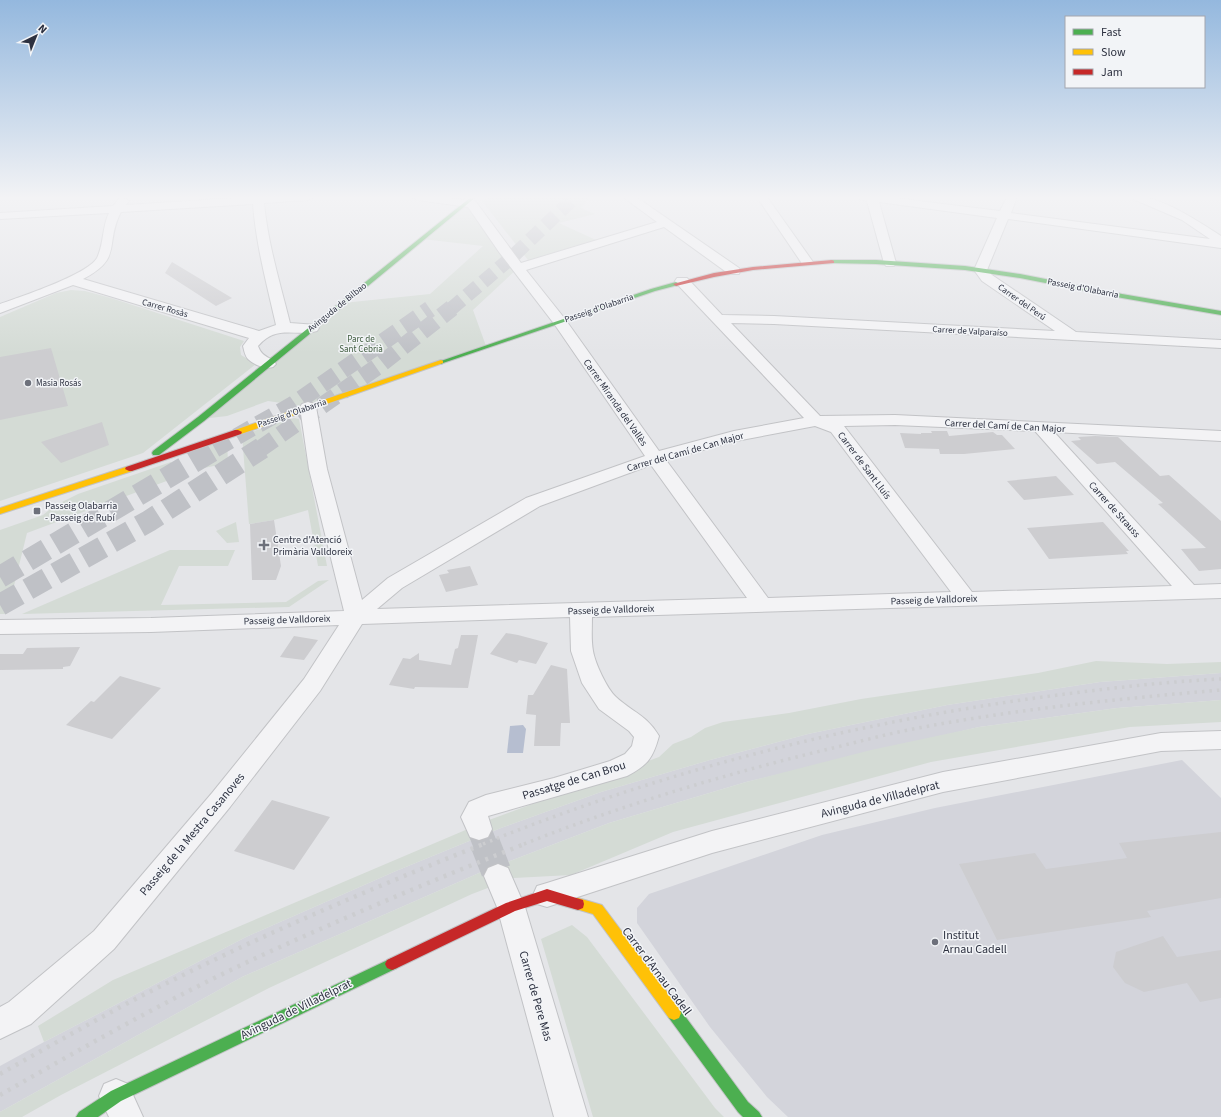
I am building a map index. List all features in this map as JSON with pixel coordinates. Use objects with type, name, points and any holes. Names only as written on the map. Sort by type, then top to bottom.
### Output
[{"type":"main road","name":"Avinguda de Bilbao","points":[[139,466],[203,422],[268,364],[409,249]]},
{"type":"main road","name":"Passeig d'Olabarria","points":[[0,511],[139,466],[653,290],[682,282],[770,265],[807,262],[890,263],[980,270],[1221,313]]},
{"type":"main road","points":[[189,448],[203,422]]},
{"type":"main road","points":[[216,430],[234,430],[264,423]]},
{"type":"main road","points":[[511,907],[546,895]]},
{"type":"main road","name":"Carrer d'Arnau Cadell","points":[[546,895],[596,909],[743,1107],[754,1117]]},
{"type":"main road","name":"Avinguda de Villadelprat","points":[[84,1117],[121,1106],[511,907]]},
{"type":"street","points":[[0,309],[81,277],[103,259],[105,249]]},
{"type":"street","points":[[265,249],[284,327]]},
{"type":"street","name":"Carrer Miranda del Vallès","points":[[504,249],[560,322],[655,458],[762,604]]},
{"type":"street","points":[[518,268],[580,249]]},
{"type":"street","points":[[703,249],[734,271]]},
{"type":"street","points":[[798,249],[807,262]]},
{"type":"street","points":[[886,249],[890,263]]},
{"type":"street","points":[[980,270],[989,249]]},
{"type":"street","name":"Carrer del Perú","points":[[980,270],[987,278],[1072,336]]},
{"type":"street","name":"Carrer Rosàs","points":[[71,280],[259,336]]},
{"type":"street","name":"Carrer de Sant Lluís","points":[[682,282],[816,421],[837,428],[966,598]]},
{"type":"street","name":"Carrer de Valparaíso","points":[[719,319],[774,320],[1221,344]]},
{"type":"street","points":[[268,364],[254,356],[250,346],[259,336],[284,327],[312,328]]},
{"type":"street","points":[[308,407],[318,469],[356,616]]},
{"type":"street","name":"Carrer del Camí de Can Major","points":[[356,616],[395,584],[533,502],[655,458],[734,436],[816,421],[895,420],[1221,436]]},
{"type":"street","name":"Carrer de Strauss","points":[[1040,426],[1189,592]]},
{"type":"street","name":"Passeig de Valldoreix","points":[[0,627],[150,625],[356,616],[581,611],[762,604],[1221,591]]},
{"type":"street","name":"Passatge de Can Brou","points":[[479,829],[474,817],[478,809],[486,805],[554,788],[618,769],[634,761],[643,749],[647,736],[638,725],[607,703],[594,683],[582,651],[581,611]]},
{"type":"street","name":"Passeig de la Mestra Casanoves","points":[[0,1024],[20,1013],[104,940],[221,800],[312,686],[356,616]]},
{"type":"street","name":"Avinguda de Villadelprat","points":[[546,895],[712,842],[943,782],[1161,742],[1221,740]]},
{"type":"street","name":"Carrer de Pere Mas","points":[[498,876],[511,907],[570,1117]]},
{"type":"shaded area","points":[[1221,673],[1221,700],[1117,708],[979,727],[746,782],[609,823],[479,873],[242,977],[0,1112],[0,1066],[44,1042],[246,937],[396,871],[501,828],[601,792],[710,760],[808,734],[947,705],[1100,682]]},
{"type":"shaded area","name":"Institut Arnau Cadell","points":[[1182,760],[1221,798],[1221,1117],[788,1117],[767,1097],[710,1027],[637,923],[637,908],[649,894],[822,835],[935,808]]},
{"type":"green space","name":"Parc de Sant Cebrià","points":[[480,249],[503,249],[518,268],[473,310],[486,346],[308,407],[268,401],[227,416],[201,419],[343,303],[430,294]]},
{"type":"green space","points":[[520,249],[565,249],[528,260]]},
{"type":"green space","points":[[71,290],[85,291],[111,298],[244,341],[240,347],[241,355],[256,364],[143,453],[0,501],[0,317],[56,293]]},
{"type":"green space","points":[[294,418],[299,419],[327,566],[318,566],[308,510],[274,520],[249,524],[242,435]]},
{"type":"green space","points":[[227,439],[228,463],[204,468],[193,455],[203,451],[203,448]]},
{"type":"green space","points":[[171,462],[180,476],[27,533],[7,614],[0,614],[0,530],[43,515],[54,506],[78,494]]},
{"type":"green space","points":[[236,522],[239,542],[227,543],[216,531]]},
{"type":"green space","points":[[170,550],[235,550],[228,566],[179,566],[161,605],[286,602],[318,581],[329,580],[289,607],[22,614]]},
{"type":"green space","points":[[1096,661],[1167,664],[1221,662],[1221,673],[1100,682],[947,705],[808,734],[710,760],[601,792],[501,828],[396,871],[246,937],[44,1042],[38,1026],[113,980],[489,820],[659,757],[673,744],[691,737],[705,728],[723,722],[789,713],[861,699],[1038,673]]},
{"type":"green space","points":[[1221,700],[1221,722],[1130,727],[931,762],[673,832],[571,875],[514,878],[472,894],[269,988],[61,1095],[22,1117],[0,1117],[0,1112],[242,977],[479,873],[609,823],[746,782],[871,750],[979,727],[1117,708]]},
{"type":"green space","points":[[572,925],[587,937],[715,1108],[724,1117],[593,1117],[541,939]]},
{"type":"water","points":[[523,725],[526,729],[523,753],[507,753],[510,726]]},
{"type":"building","points":[[172,262],[232,298],[216,306],[165,273]]},
{"type":"building","name":"Masia Rosás","points":[[51,348],[68,406],[0,420],[0,357]]},
{"type":"building","points":[[102,422],[109,445],[61,463],[41,442]]},
{"type":"building","points":[[931,431],[947,431],[949,436],[993,432],[997,435],[1002,435],[1015,449],[964,454],[940,454],[939,449],[905,448],[900,433],[921,434],[932,433]]},
{"type":"building","points":[[1078,437],[1118,437],[1160,476],[1169,475],[1221,521],[1221,569],[1199,571],[1181,549],[1206,548],[1158,504],[1163,503],[1115,462],[1097,464],[1071,441],[1081,440]]},
{"type":"building","points":[[1056,476],[1074,495],[1024,500],[1007,481]]},
{"type":"building","points":[[274,520],[281,566],[276,580],[252,580],[250,524]]},
{"type":"building","points":[[1103,522],[1129,551],[1126,551],[1128,554],[1049,559],[1027,528]]},
{"type":"building","points":[[470,566],[478,585],[446,592],[439,575],[449,573],[447,570]]},
{"type":"building","points":[[506,633],[548,643],[536,664],[519,660],[517,663],[490,654]]},
{"type":"building","points":[[461,635],[478,635],[468,688],[415,687],[414,689],[389,685],[403,658],[410,659],[419,653],[419,660],[451,665],[455,649],[458,648]]},
{"type":"building","points":[[294,636],[318,640],[304,660],[280,657]]},
{"type":"building","points":[[80,647],[70,666],[63,667],[63,669],[0,670],[0,654],[23,654],[27,648]]},
{"type":"building","points":[[551,665],[567,669],[570,723],[561,723],[560,746],[534,746],[536,715],[526,714],[528,695],[533,695]]},
{"type":"building","points":[[120,676],[161,688],[112,739],[66,725],[91,701],[94,702]]},
{"type":"building","points":[[272,800],[330,817],[294,870],[234,851]]},
{"type":"building","points":[[1221,832],[1221,898],[1147,911],[1151,917],[997,940],[959,864],[1035,853],[1046,869],[1127,858],[1119,843]]},
{"type":"building","points":[[1163,936],[1177,957],[1221,950],[1221,998],[1200,1002],[1187,983],[1144,992],[1125,983],[1113,967],[1116,952]]},
{"type":"tunnel","points":[[451,309],[520,249]]},
{"type":"tunnel","points":[[260,449],[377,367],[452,308]]},
{"type":"tunnel","points":[[215,449],[294,404],[430,309]]},
{"type":"tunnel","points":[[0,577],[217,448]]},
{"type":"tunnel","points":[[0,605],[149,521],[262,448]]},
{"type":"tunnel","points":[[479,829],[485,844]]},
{"type":"tunnel","points":[[485,843],[498,876]]},
{"type":"railway","points":[[483,844],[619,794],[689,772],[758,753],[829,736],[971,708],[1043,697],[1132,686],[1221,679]]},
{"type":"railway","points":[[524,844],[562,829],[677,790],[755,768],[903,731],[1022,711],[1141,697],[1221,690]]},
{"type":"railway","points":[[0,1074],[129,1002],[211,961],[328,908],[486,843]]},
{"type":"railway","points":[[0,1095],[126,1024],[256,958],[425,884],[527,843]]},
{"type":"traffic: fast","points":[[156,453],[201,419],[410,249]]},
{"type":"traffic: fast","points":[[832,262],[876,262],[965,268],[1020,276],[1122,296],[1221,313]]},
{"type":"traffic: fast","points":[[441,362],[653,290],[676,284]]},
{"type":"traffic: fast","points":[[84,1117],[116,1096],[392,964]]},
{"type":"traffic: fast","points":[[674,1013],[743,1107],[754,1117]]},
{"type":"traffic: slow","points":[[238,432],[441,362]]},
{"type":"traffic: slow","points":[[0,511],[129,469]]},
{"type":"traffic: slow","points":[[578,904],[597,909],[674,1013]]},
{"type":"traffic: jam","points":[[676,284],[753,268],[832,262]]},
{"type":"traffic: jam","points":[[129,469],[238,432]]},
{"type":"traffic: jam","points":[[392,964],[511,907],[547,895],[578,904]]},
{"type":"place","name":"Masia Rosás","points":[[28,383]]},
{"type":"place","name":"Passeig Olabarria - Passeig de Rubí","points":[[37,511]]},
{"type":"place","name":"Centre d'Atenció Primària Valldoreix","points":[[264,545]]},
{"type":"place","name":"Institut Arnau Cadell","points":[[935,942]]}]
